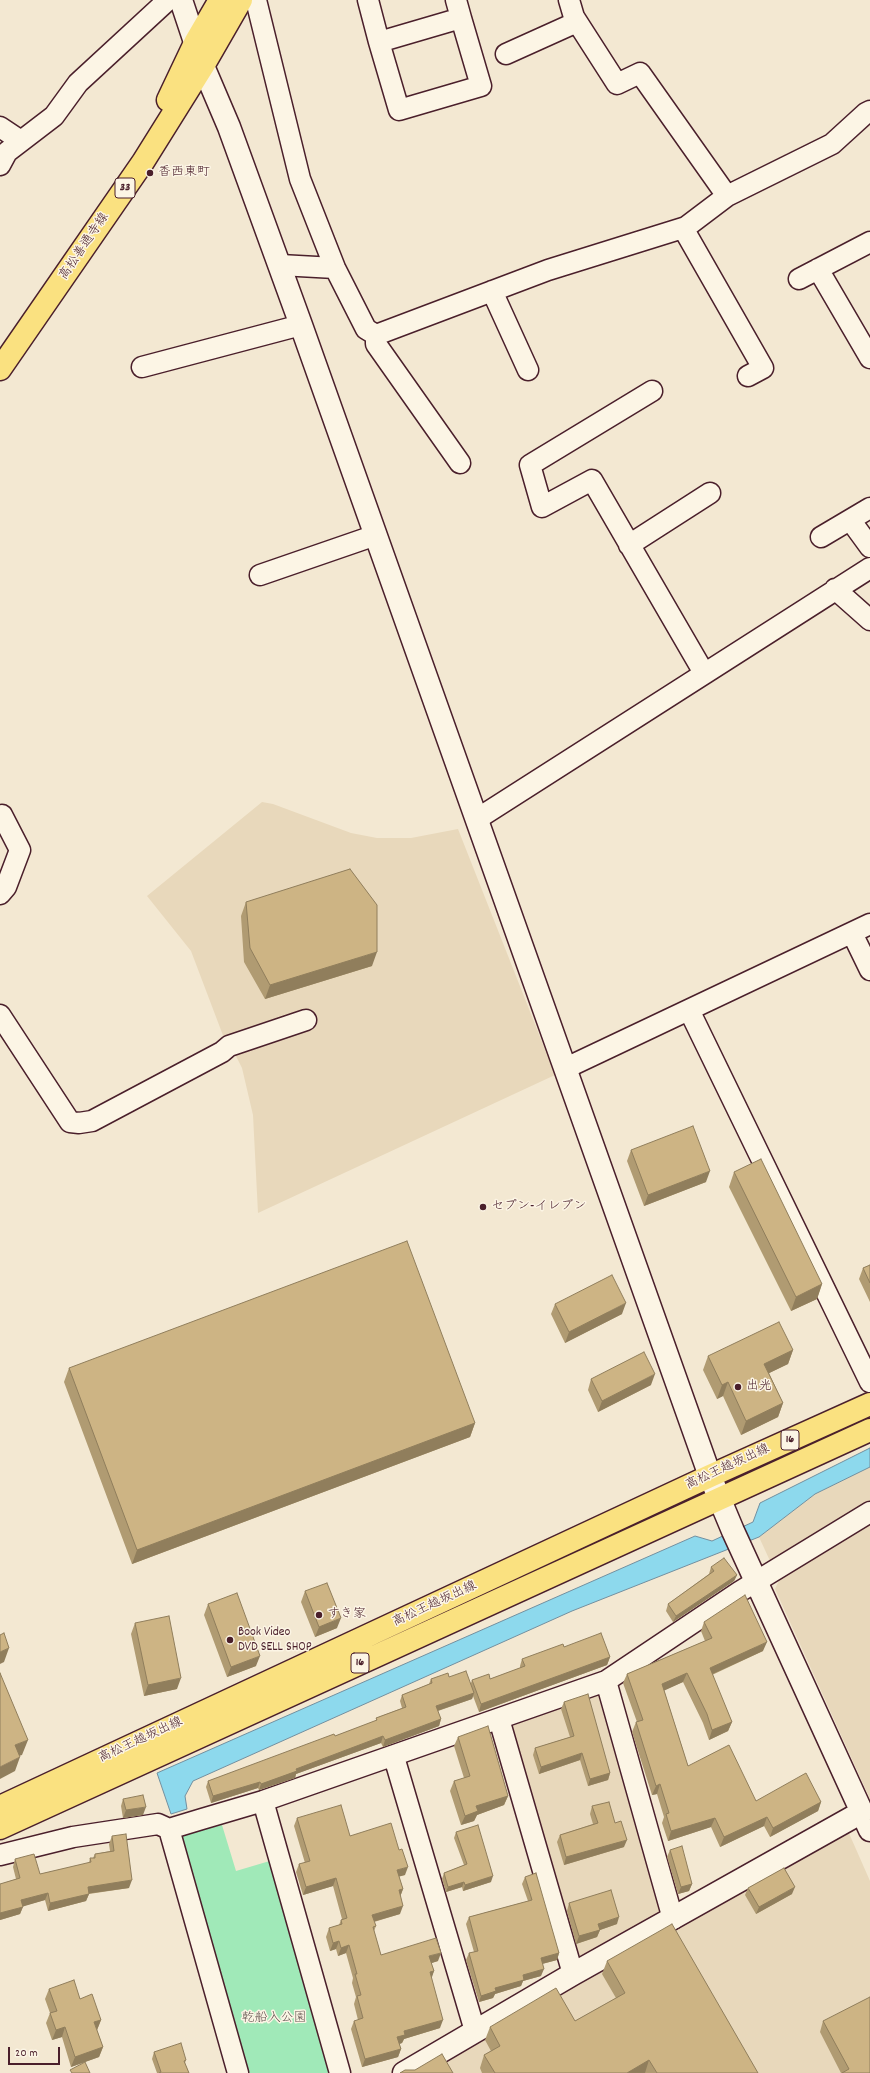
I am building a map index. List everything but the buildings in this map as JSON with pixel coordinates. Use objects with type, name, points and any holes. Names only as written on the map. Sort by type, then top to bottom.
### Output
[{"type":"main road","name":"高松善通寺線","points":[[0,349],[39,298],[88,226],[163,110],[192,21],[232,5]]},
{"type":"main road","name":"高松善通寺線","points":[[0,369],[143,162],[203,66],[232,5]]},
{"type":"main road","name":"高松王越坂出線","points":[[0,1807],[710,1476],[870,1404]]},
{"type":"main road","name":"高松王越坂出線","points":[[0,1828],[870,1430]]},
{"type":"street","points":[[0,165],[7,152],[54,116],[78,83],[168,0]]},
{"type":"street","points":[[256,0],[300,179],[335,268],[366,328],[376,335]]},
{"type":"street","points":[[368,0],[379,42],[401,117],[486,85],[459,9],[379,42]]},
{"type":"street","points":[[569,0],[577,22],[617,84],[640,73],[727,196]]},
{"type":"street","points":[[192,21],[203,66],[229,128],[280,265],[710,1476],[737,1540],[866,1821],[673,1919],[573,1974],[404,2073]]},
{"type":"street","points":[[506,54],[577,22]]},
{"type":"street","points":[[376,335],[548,270],[683,228],[727,196],[832,144],[870,111]]},
{"type":"street","points":[[0,127],[21,141]]},
{"type":"street","points":[[683,228],[763,368],[748,376]]},
{"type":"street","points":[[799,279],[870,242]]},
{"type":"street","points":[[280,265],[335,268]]},
{"type":"street","points":[[818,269],[870,358]]},
{"type":"street","points":[[492,291],[528,370]]},
{"type":"street","points":[[142,367],[301,325]]},
{"type":"street","points":[[376,335],[376,344],[460,463]]},
{"type":"street","points":[[652,391],[530,465],[542,507],[592,480],[704,673]]},
{"type":"street","points":[[629,545],[710,493]]},
{"type":"street","points":[[821,537],[851,521],[870,508]]},
{"type":"street","points":[[851,521],[870,547]]},
{"type":"street","points":[[260,575],[376,535]]},
{"type":"street","points":[[477,819],[870,568]]},
{"type":"street","points":[[835,589],[870,620]]},
{"type":"street","points":[[0,817],[2,815],[20,850],[6,887],[0,894]]},
{"type":"street","points":[[566,1068],[870,924]]},
{"type":"street","points":[[852,933],[870,970]]},
{"type":"street","points":[[689,1010],[870,1382]]},
{"type":"street","points":[[0,1015],[70,1122],[79,1123],[92,1120],[222,1052],[229,1046],[306,1020]]},
{"type":"street","points":[[0,1855],[73,1837],[158,1824],[169,1829],[263,1801],[394,1757],[606,1681],[739,1592],[870,1512]]},
{"type":"street","points":[[606,1681],[673,1919]]},
{"type":"street","points":[[499,1719],[573,1974]]},
{"type":"street","points":[[394,1757],[475,2031]]},
{"type":"street","points":[[263,1801],[340,2073]]},
{"type":"street","points":[[169,1829],[238,2073]]},
{"type":"shaded area","points":[[262,802],[273,804],[351,833],[377,838],[411,838],[458,829],[555,1075],[258,1213],[253,1115],[242,1068],[234,1052],[227,1046],[191,951],[147,896]]},
{"type":"shaded area","points":[[870,1467],[870,1503],[771,1563],[759,1537],[815,1494]]},
{"type":"shaded area","points":[[870,1521],[870,1799],[775,1589],[781,1576]]},
{"type":"shaded area","points":[[602,1690],[664,1906],[660,1915],[585,1957],[578,1954],[508,1724]]},
{"type":"shaded area","points":[[848,1831],[870,1881],[870,2073],[420,2073]]},
{"type":"green space","name":"乾船入公園","points":[[222,1825],[236,1871],[273,1860],[334,2073],[245,2073],[179,1836]]},
{"type":"water","points":[[870,1448],[870,1467],[815,1494],[759,1537],[572,1611],[193,1781],[185,1796],[187,1809],[171,1814],[157,1773],[695,1536],[712,1541],[753,1522],[760,1503]]},
{"type":"place","name":"香西東町","points":[[150,173]]},
{"type":"place","name":"セブン-イレブン","points":[[483,1207]]},
{"type":"place","name":"出光","points":[[738,1387]]},
{"type":"place","name":"すき家","points":[[319,1615]]},
{"type":"place","name":"Book Video DVD SELL SHOP","points":[[230,1640]]}]
